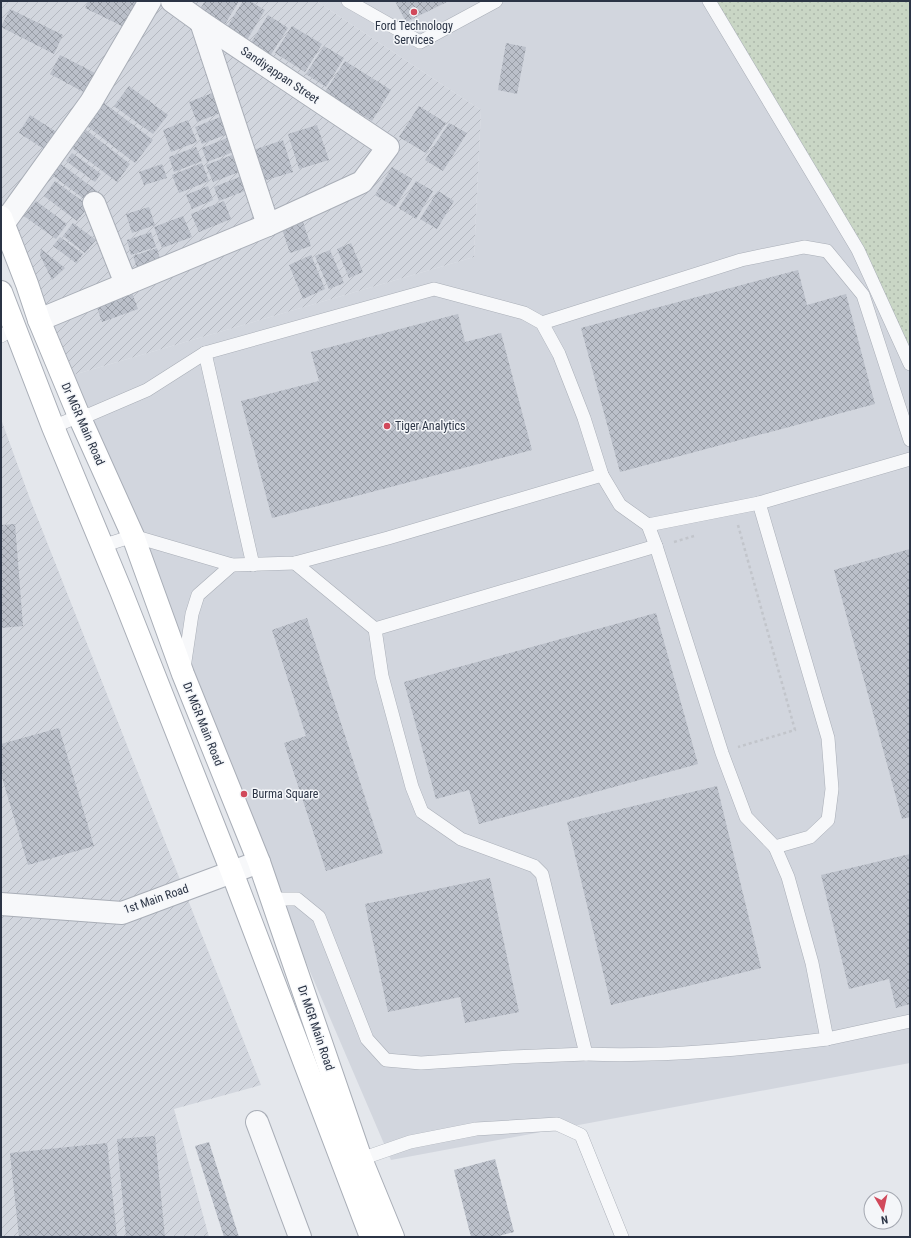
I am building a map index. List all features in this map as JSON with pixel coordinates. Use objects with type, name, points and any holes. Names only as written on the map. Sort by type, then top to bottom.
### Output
[{"type":"main road","name":"Dr MGR Main Road","points":[[2,221],[39,320],[79,416],[133,536],[183,674],[259,862],[361,1159],[393,1237]]},
{"type":"main road","name":"Dr MGR Main Road","points":[[1,292],[8,332],[53,427],[121,591],[232,872],[371,1237]]},
{"type":"street","points":[[2,221],[91,102],[150,1]]},
{"type":"street","name":"Sandiyappan Street","points":[[172,1],[388,147],[362,182],[268,225]]},
{"type":"street","points":[[39,320],[268,225],[201,22]]},
{"type":"street","points":[[94,203],[126,284]]},
{"type":"street","name":"1st Main Road","points":[[1,904],[122,913],[259,862]]},
{"type":"street","points":[[257,1122],[300,1237]]},
{"type":"lane","points":[[348,1],[420,42],[496,1]]},
{"type":"lane","points":[[709,1],[858,250],[910,364]]},
{"type":"lane","points":[[542,323],[742,260],[804,247],[827,251],[863,295],[910,440]]},
{"type":"lane","points":[[53,427],[79,416],[91,414],[146,390],[205,353],[434,289],[524,313],[542,323],[559,354],[584,418],[602,475],[620,505],[648,525],[722,752],[746,817],[775,847],[788,877],[812,963],[827,1039]]},
{"type":"lane","points":[[205,353],[254,565]]},
{"type":"lane","points":[[648,525],[759,503],[910,459]]},
{"type":"lane","points":[[102,546],[133,536],[232,565],[295,562],[388,538],[602,475]]},
{"type":"lane","points":[[759,503],[828,738],[832,789],[828,820],[810,837],[775,847]]},
{"type":"lane","points":[[375,629],[656,546]]},
{"type":"lane","points":[[295,562],[375,629],[382,676],[412,787],[422,812],[461,839],[534,866],[542,874],[586,1054]]},
{"type":"lane","points":[[183,674],[192,614],[198,595],[232,565]]},
{"type":"lane","points":[[272,899],[297,899],[319,917],[367,1039],[386,1060],[421,1063],[586,1054],[632,1056],[755,1048],[827,1039],[910,1021]]},
{"type":"lane","points":[[361,1159],[410,1142],[476,1129],[557,1124],[581,1135],[622,1237]]},
{"type":"path","points":[[722,752],[795,730],[738,524],[730,526]]},
{"type":"path","points":[[656,546],[701,534]]},
{"type":"shaded area","points":[[1,1],[316,1],[481,110],[474,257],[56,380],[1,244]]},
{"type":"shaded area","points":[[316,1],[709,1],[858,250],[910,364],[910,1063],[391,1160],[56,380],[474,257],[481,110]]},
{"type":"shaded area","points":[[1,419],[30,499],[261,1085],[174,1109],[209,1237],[1,1237]]},
{"type":"green space","points":[[709,1],[910,1],[910,363],[858,250]]},
{"type":"building","points":[[88,1],[140,1],[126,28],[85,8]]},
{"type":"building","points":[[205,1],[239,1],[225,24],[200,9]]},
{"type":"building","points":[[243,1],[250,1],[265,10],[247,40],[227,27]]},
{"type":"building","name":"Ford Technology Services","points":[[395,1],[449,1],[406,22]]},
{"type":"building","points":[[10,9],[63,35],[54,54],[1,27]]},
{"type":"building","points":[[268,15],[288,28],[270,56],[250,44]]},
{"type":"building","points":[[292,26],[322,44],[305,72],[275,53]]},
{"type":"building","points":[[506,43],[526,47],[517,94],[498,90]]},
{"type":"building","points":[[324,46],[344,58],[326,87],[306,74]]},
{"type":"building","points":[[60,55],[99,75],[89,95],[50,74]]},
{"type":"building","points":[[345,61],[391,90],[372,121],[325,92]]},
{"type":"building","points":[[129,86],[168,115],[153,134],[114,106]]},
{"type":"building","points":[[215,92],[223,112],[197,122],[189,102]]},
{"type":"building","points":[[100,100],[153,140],[135,163],[83,123]]},
{"type":"building","points":[[419,106],[446,123],[426,153],[399,137]]},
{"type":"building","points":[[30,115],[61,135],[50,153],[19,133]]},
{"type":"building","points":[[223,116],[230,133],[202,144],[195,127]]},
{"type":"building","points":[[188,120],[197,142],[171,152],[163,130]]},
{"type":"building","points":[[449,123],[467,133],[443,171],[425,160]]},
{"type":"building","points":[[317,125],[329,160],[299,169],[288,134]]},
{"type":"building","points":[[86,130],[130,164],[117,182],[72,148]]},
{"type":"building","points":[[227,138],[233,152],[207,162],[202,148]]},
{"type":"building","points":[[283,140],[293,172],[263,181],[253,150]]},
{"type":"building","points":[[196,147],[202,161],[174,172],[169,157]]},
{"type":"building","points":[[72,153],[101,174],[95,182],[66,161]]},
{"type":"building","points":[[232,155],[239,172],[213,182],[206,165]]},
{"type":"building","points":[[202,163],[209,181],[179,193],[172,175]]},
{"type":"building","points":[[61,164],[97,191],[88,202],[52,175]]},
{"type":"building","points":[[162,164],[167,178],[144,185],[139,172]]},
{"type":"building","points":[[392,167],[412,179],[395,207],[375,195]]},
{"type":"building","points":[[242,176],[247,190],[219,201],[214,187]]},
{"type":"building","points":[[55,181],[89,206],[77,221],[44,196]]},
{"type":"building","points":[[416,181],[433,191],[416,219],[399,208]]},
{"type":"building","points":[[208,186],[213,200],[192,209],[186,195]]},
{"type":"building","points":[[438,191],[454,201],[437,229],[420,219]]},
{"type":"building","points":[[36,201],[67,224],[56,239],[24,216]]},
{"type":"building","points":[[224,201],[231,219],[199,232],[191,214]]},
{"type":"building","points":[[149,207],[155,225],[132,233],[126,214]]},
{"type":"building","points":[[183,216],[192,237],[162,248],[154,227]]},
{"type":"building","points":[[301,216],[311,246],[290,253],[280,223]]},
{"type":"building","points":[[73,223],[96,240],[85,253],[63,236]]},
{"type":"building","points":[[151,232],[156,247],[131,255],[127,240]]},
{"type":"building","points":[[60,237],[83,254],[76,263],[53,246]]},
{"type":"building","points":[[351,243],[363,272],[349,278],[337,249]]},
{"type":"building","points":[[157,248],[162,267],[139,274],[133,256]]},
{"type":"building","points":[[41,249],[65,268],[52,280],[40,255]]},
{"type":"building","points":[[330,250],[344,283],[329,289],[315,256]]},
{"type":"building","points":[[311,255],[325,289],[303,299],[289,265]]},
{"type":"building","points":[[798,270],[807,305],[846,294],[875,404],[620,472],[581,328]]},
{"type":"building","points":[[131,290],[138,309],[102,322],[95,302]]},
{"type":"building","name":"Tiger Analytics","points":[[458,314],[465,342],[501,333],[532,450],[272,518],[241,401],[319,381],[311,352]]},
{"type":"building","points":[[15,524],[23,626],[1,628],[1,525]]},
{"type":"building","points":[[910,549],[910,817],[902,819],[834,570]]},
{"type":"building","points":[[656,613],[698,764],[479,824],[469,790],[436,799],[404,682]]},
{"type":"building","points":[[307,618],[383,853],[326,871],[284,743],[306,736],[272,630]]},
{"type":"building","points":[[59,728],[94,846],[28,865],[1,774],[1,744]]},
{"type":"building","points":[[717,786],[761,968],[611,1005],[567,822]]},
{"type":"building","points":[[910,854],[910,1004],[896,1008],[889,979],[849,989],[821,875]]},
{"type":"building","points":[[490,878],[519,1012],[465,1023],[460,997],[388,1012],[365,904]]},
{"type":"building","points":[[155,1136],[165,1237],[126,1237],[117,1139]]},
{"type":"building","points":[[209,1142],[239,1237],[224,1237],[195,1146]]},
{"type":"building","points":[[107,1143],[117,1237],[19,1237],[10,1153]]},
{"type":"building","points":[[495,1159],[514,1232],[495,1237],[471,1237],[454,1170]]},
{"type":"place","name":"Ford Technology Services","points":[[414,12]]},
{"type":"place","name":"Tiger Analytics","points":[[387,426]]},
{"type":"place","name":"Burma Square","points":[[244,794]]}]
